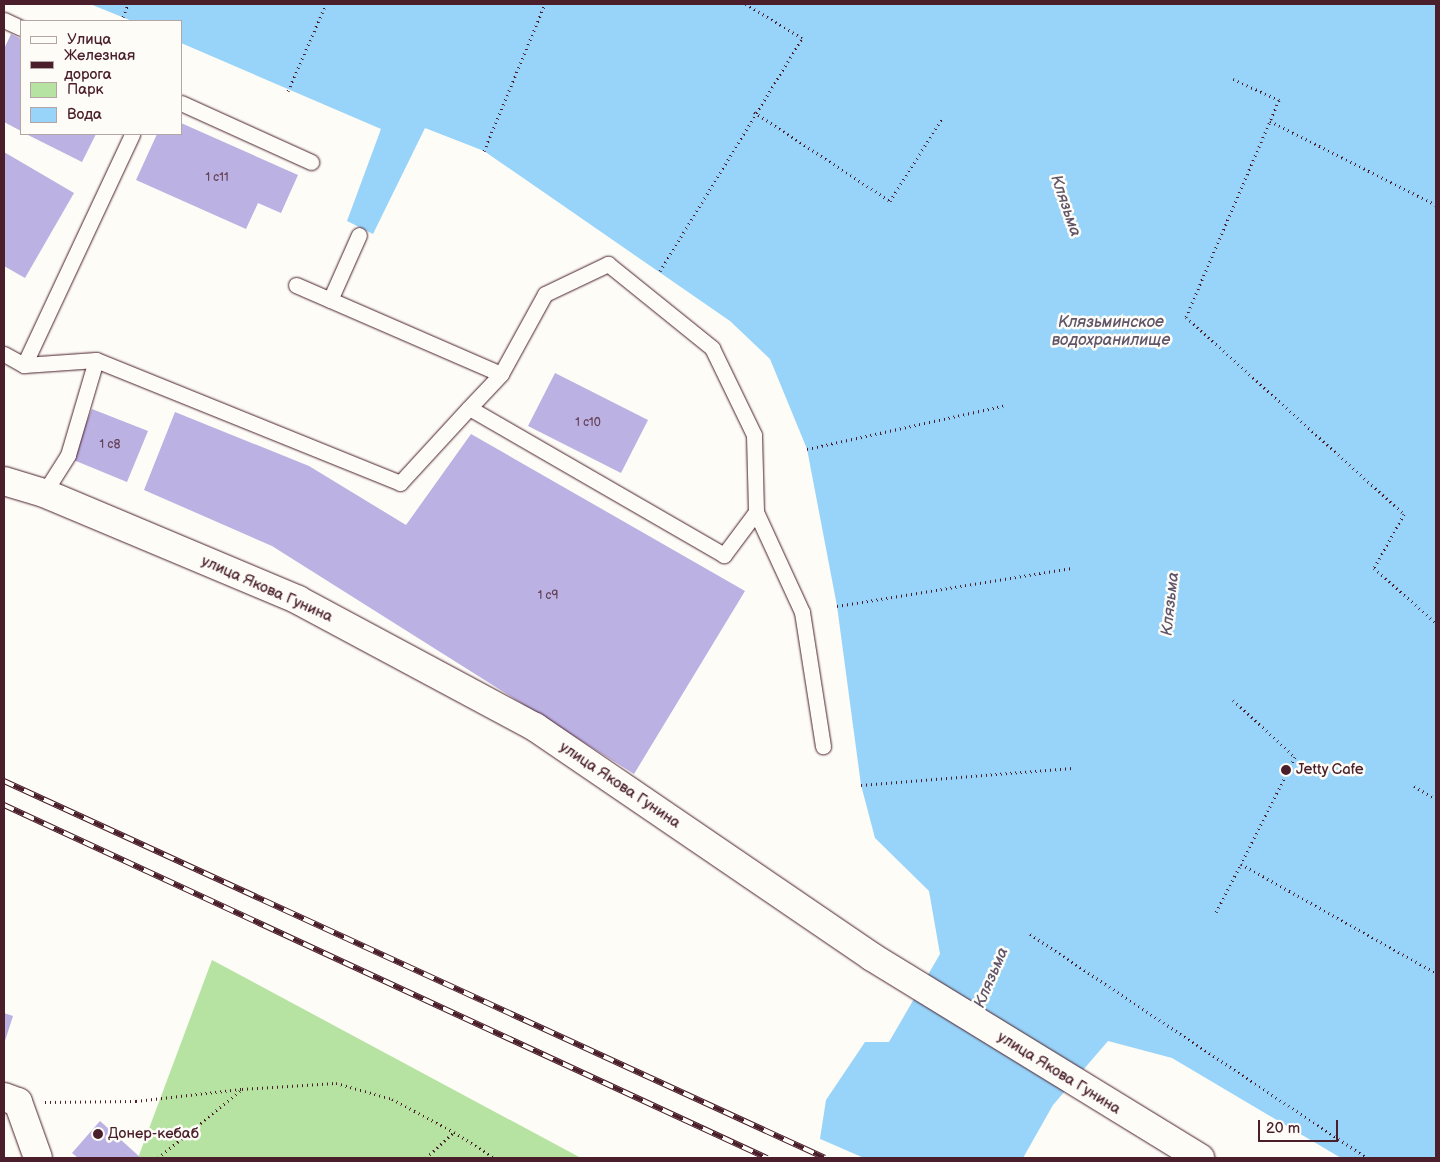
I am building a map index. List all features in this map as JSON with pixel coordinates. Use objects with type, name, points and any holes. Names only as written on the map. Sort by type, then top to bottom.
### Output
[{"type":"street","name":"улица Якова Гунина","points":[[4,481],[44,494],[298,600],[535,726],[872,957],[1200,1158]]},
{"type":"street","points":[[11,1099],[38,1158]]},
{"type":"lane","points":[[4,20],[20,28]]},
{"type":"lane","points":[[182,102],[311,162]]},
{"type":"lane","points":[[24,365],[132,135]]},
{"type":"lane","points":[[330,300],[358,235]]},
{"type":"lane","points":[[4,354],[24,365],[96,360],[400,483],[501,374],[545,294],[608,264],[712,348],[754,435],[756,512],[802,612],[823,746]]},
{"type":"lane","points":[[296,285],[501,374]]},
{"type":"lane","points":[[44,494],[68,455],[96,360]]},
{"type":"lane","points":[[469,408],[724,555],[756,512]]},
{"type":"path","points":[[123,17],[128,4]]},
{"type":"path","points":[[288,91],[326,4]]},
{"type":"path","points":[[484,151],[545,4]]},
{"type":"path","points":[[660,271],[754,112],[802,38],[746,4]]},
{"type":"path","points":[[1233,79],[1279,100],[1186,317],[1404,514],[1374,568],[1436,623]]},
{"type":"path","points":[[754,112],[890,201],[943,117]]},
{"type":"path","points":[[1270,121],[1436,205]]},
{"type":"path","points":[[807,450],[1003,406]]},
{"type":"path","points":[[837,606],[1072,568]]},
{"type":"path","points":[[1216,912],[1294,757],[1233,700]]},
{"type":"path","points":[[861,785],[1072,768]]},
{"type":"path","points":[[1414,786],[1436,799]]},
{"type":"path","points":[[1241,864],[1436,973]]},
{"type":"path","points":[[1030,934],[1367,1158]]},
{"type":"path","points":[[11,1099],[136,1101],[242,1089],[336,1083],[392,1100],[454,1132],[495,1158]]},
{"type":"path","points":[[158,1158],[242,1089]]},
{"type":"path","points":[[426,1158],[454,1132]]},
{"type":"green space","points":[[212,960],[581,1158],[138,1158]]},
{"type":"water","name":"Клязьминское водохранилище","points":[[90,4],[1436,4],[1436,1158],[1341,1158],[1172,1058],[1108,1041],[1053,1105],[1023,1158],[817,1158],[826,1100],[865,1042],[889,1042],[940,954],[929,891],[875,838],[861,785],[837,606],[807,449],[770,359],[730,321],[484,151],[425,128],[373,234],[347,221],[381,129],[182,43],[182,20],[130,20]]},
{"type":"pier","points":[[818,1138],[864,1158],[815,1158]]},
{"type":"building","points":[[11,34],[20,38],[20,130],[4,122],[4,49]]},
{"type":"building","points":[[182,123],[298,175],[281,213],[258,203],[246,229],[136,180],[157,135],[182,135]]},
{"type":"building","points":[[28,135],[96,135],[82,162]]},
{"type":"building","points":[[4,152],[74,193],[25,278],[4,266]]},
{"type":"building","points":[[555,373],[648,420],[621,473],[528,426]]},
{"type":"building","points":[[92,409],[148,431],[127,482],[71,459]]},
{"type":"building","points":[[175,412],[309,466],[406,525],[471,434],[745,591],[634,774],[272,546],[144,490]]},
{"type":"building","points":[[4,1013],[13,1016],[4,1044]]},
{"type":"building","points":[[100,1121],[141,1158],[78,1158],[72,1153]]},
{"type":"railway","points":[[4,781],[825,1158]]},
{"type":"railway","points":[[4,805],[767,1158]]},
{"type":"place","name":"Jetty Cafe","points":[[1286,770]]},
{"type":"place","name":"Донер-кебаб","points":[[98,1134]]},
{"type":"water label","name":"Клязьма","points":[[1065,206]]},
{"type":"water label","name":"Клязьма","points":[[1171,604]]},
{"type":"water label","name":"Клязьма","points":[[992,978]]}]
